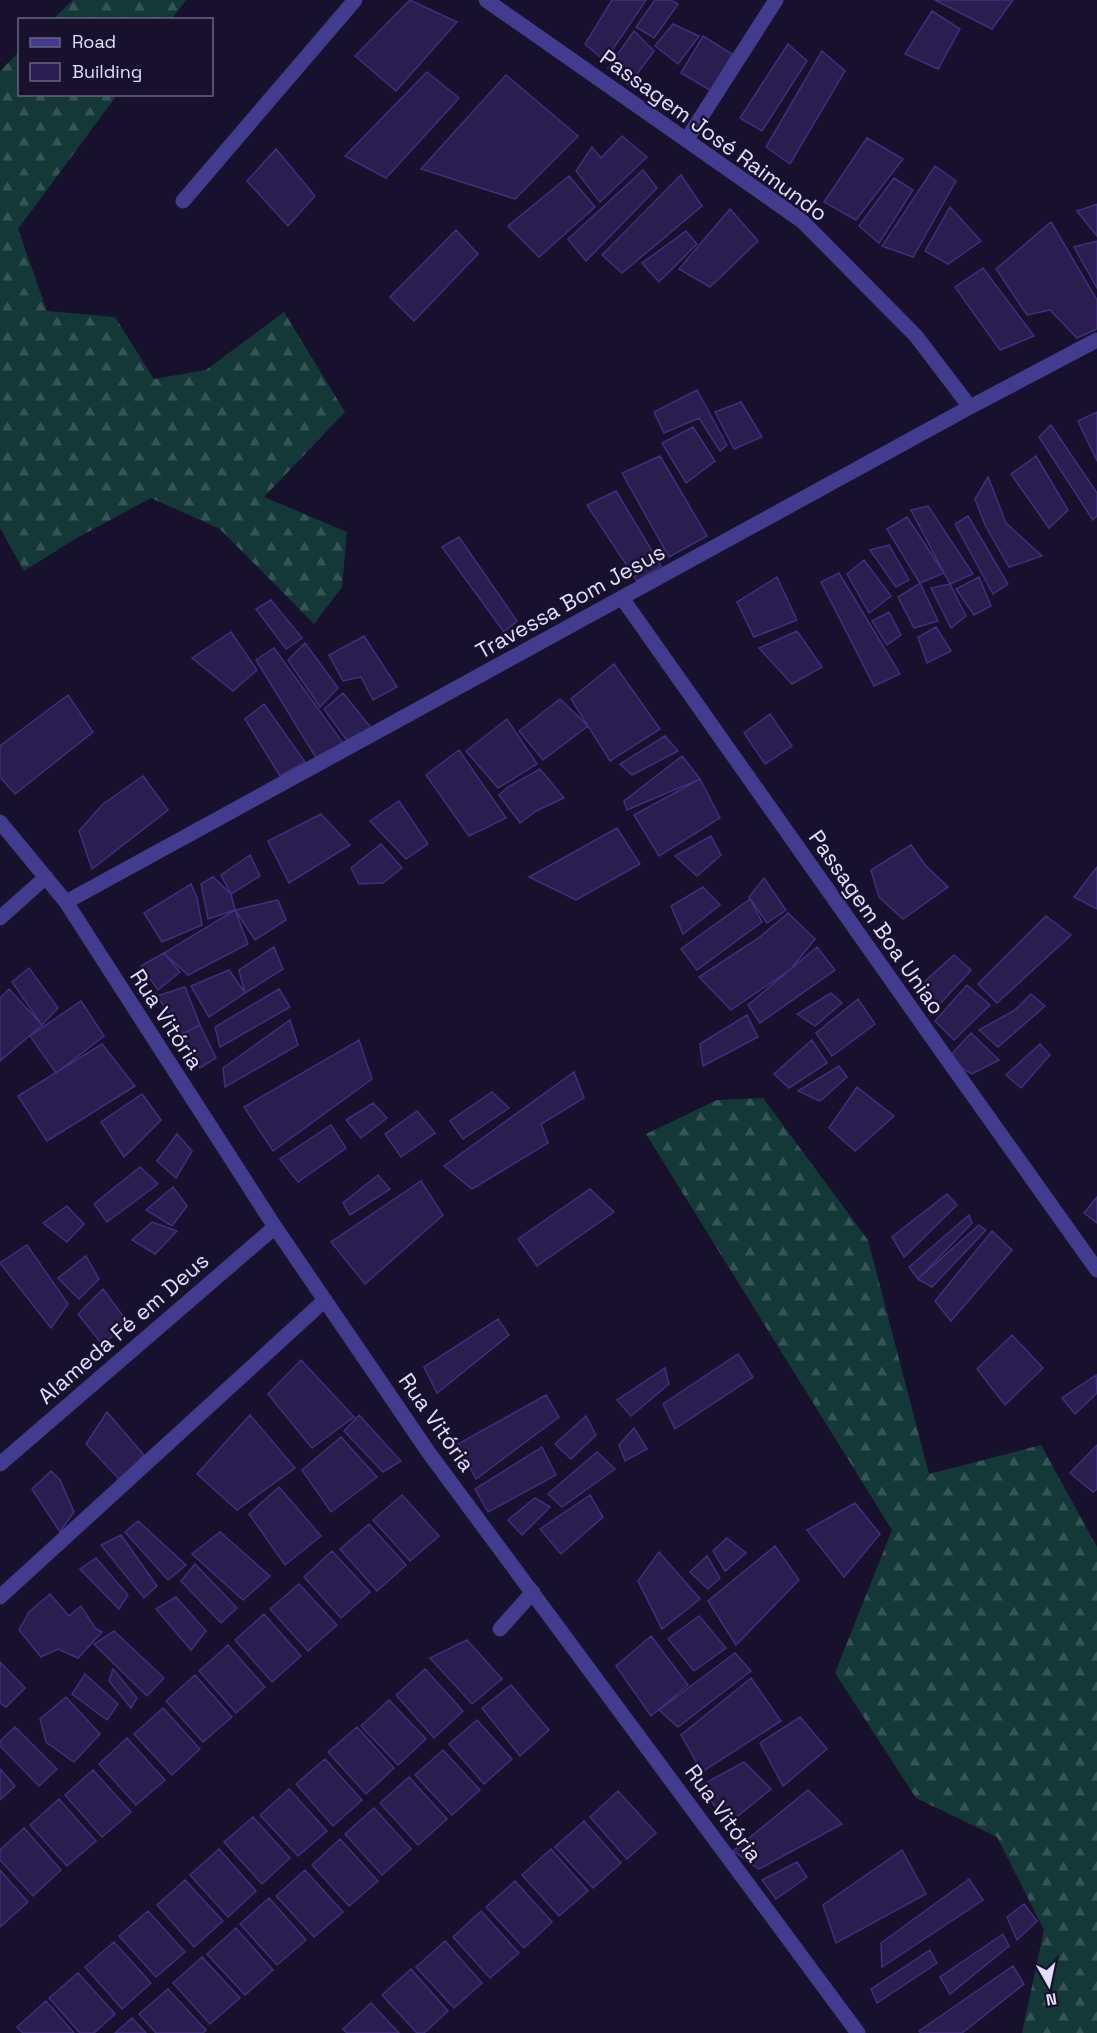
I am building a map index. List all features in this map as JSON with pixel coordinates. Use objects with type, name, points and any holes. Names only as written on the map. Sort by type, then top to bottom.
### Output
[{"type":"street","points":[[183,201],[355,0]]},
{"type":"street","name":"Passagem José Raimundo","points":[[486,0],[802,220],[916,336],[970,407]]},
{"type":"street","points":[[687,139],[776,0]]},
{"type":"street","name":"Travessa Bom Jesus","points":[[66,902],[970,407],[1097,340]]},
{"type":"street","name":"Passagem Boa Uniao","points":[[622,598],[1097,1269]]},
{"type":"street","name":"Rua Vitória","points":[[0,822],[66,902],[275,1227],[429,1453],[858,2033]]},
{"type":"street","points":[[0,918],[46,877]]},
{"type":"street","name":"Alameda Fé em Deus","points":[[0,1464],[275,1227]]},
{"type":"street","points":[[0,1597],[325,1300]]},
{"type":"street","points":[[500,1629],[533,1592]]},
{"type":"green space","points":[[73,0],[186,0],[173,18],[54,18]]},
{"type":"green space","points":[[18,53],[18,96],[116,96],[18,229],[47,311],[115,317],[154,379],[206,370],[284,312],[345,412],[264,497],[347,532],[342,587],[314,624],[220,529],[151,498],[75,539],[24,571],[0,528],[0,71]]},
{"type":"green space","points":[[763,1098],[868,1240],[929,1474],[1041,1445],[1097,1547],[1097,2033],[1022,2033],[1044,1930],[997,1837],[916,1798],[835,1673],[892,1530],[646,1134],[717,1100]]},
{"type":"building","points":[[410,0],[457,22],[396,91],[355,56]]},
{"type":"building","points":[[612,0],[646,0],[605,61],[585,44]]},
{"type":"building","points":[[655,0],[671,0],[678,4],[654,38],[636,27]]},
{"type":"building","points":[[935,0],[1013,0],[992,29]]},
{"type":"building","points":[[932,11],[960,29],[938,69],[905,54]]},
{"type":"building","points":[[673,24],[699,36],[678,64],[655,46]]},
{"type":"building","points":[[634,31],[654,51],[629,85],[608,68]]},
{"type":"building","points":[[703,36],[732,54],[711,91],[681,73]]},
{"type":"building","points":[[788,44],[807,61],[762,131],[740,118]]},
{"type":"building","points":[[822,51],[845,71],[790,164],[766,147]]},
{"type":"building","points":[[427,72],[459,98],[386,178],[345,156]]},
{"type":"building","points":[[506,75],[578,136],[515,199],[421,169]]},
{"type":"building","points":[[622,136],[647,157],[600,202],[576,171],[592,147],[601,158]]},
{"type":"building","points":[[867,138],[903,159],[856,220],[824,202]]},
{"type":"building","points":[[276,149],[315,196],[288,226],[247,181]]},
{"type":"building","points":[[935,166],[956,181],[913,257],[882,246]]},
{"type":"building","points":[[643,170],[657,188],[586,261],[568,239]]},
{"type":"building","points":[[681,175],[702,206],[622,273],[602,255]]},
{"type":"building","points":[[569,176],[595,207],[539,257],[508,226]]},
{"type":"building","points":[[894,178],[913,190],[879,243],[859,226]]},
{"type":"building","points":[[1097,204],[1097,236],[1077,211]]},
{"type":"building","points":[[950,207],[981,241],[948,264],[925,251]]},
{"type":"building","points":[[730,209],[758,241],[710,287],[679,269]]},
{"type":"building","points":[[1051,222],[1097,300],[1097,329],[1077,338],[1050,310],[1027,315],[996,269]]},
{"type":"building","points":[[456,230],[478,254],[414,321],[390,297]]},
{"type":"building","points":[[686,231],[697,244],[659,282],[642,263]]},
{"type":"building","points":[[1097,241],[1097,288],[1074,247]]},
{"type":"building","points":[[983,268],[1034,336],[1000,350],[955,287]]},
{"type":"building","points":[[697,390],[727,445],[720,451],[699,418],[664,433],[654,412]]},
{"type":"building","points":[[741,402],[762,437],[734,449],[715,412]]},
{"type":"building","points":[[1097,412],[1097,461],[1078,421]]},
{"type":"building","points":[[1051,425],[1097,493],[1097,516],[1093,520],[1039,437]]},
{"type":"building","points":[[693,427],[715,461],[686,483],[662,443]]},
{"type":"building","points":[[660,456],[707,536],[669,557],[622,473]]},
{"type":"building","points":[[1036,456],[1068,510],[1049,528],[1011,474]]},
{"type":"building","points":[[988,477],[1006,523],[1042,556],[1009,567],[985,525],[975,499]]},
{"type":"building","points":[[616,491],[661,566],[637,581],[587,505]]},
{"type":"building","points":[[928,506],[973,574],[950,584],[911,510]]},
{"type":"building","points":[[968,516],[1008,584],[993,594],[955,524]]},
{"type":"building","points":[[907,517],[944,573],[920,583],[887,529]]},
{"type":"building","points":[[459,537],[517,621],[504,632],[442,547]]},
{"type":"building","points":[[889,545],[909,580],[896,587],[870,550]]},
{"type":"building","points":[[864,560],[891,596],[869,613],[847,574]]},
{"type":"building","points":[[839,573],[900,674],[874,686],[821,582]]},
{"type":"building","points":[[777,577],[797,620],[754,637],[737,602]]},
{"type":"building","points":[[979,577],[991,606],[974,615],[956,589]]},
{"type":"building","points":[[920,583],[938,621],[914,628],[898,597]]},
{"type":"building","points":[[950,584],[966,616],[951,628],[931,588]]},
{"type":"building","points":[[271,600],[302,638],[286,649],[256,609]]},
{"type":"building","points":[[889,612],[901,635],[887,645],[872,621]]},
{"type":"building","points":[[936,627],[951,651],[927,663],[918,637]]},
{"type":"building","points":[[797,631],[822,667],[792,684],[759,648]]},
{"type":"building","points":[[231,632],[257,670],[233,691],[192,658]]},
{"type":"building","points":[[364,636],[397,687],[373,700],[361,677],[343,681],[329,655]]},
{"type":"building","points":[[305,643],[338,688],[320,707],[288,660]]},
{"type":"building","points":[[274,648],[343,743],[318,761],[256,660]]},
{"type":"building","points":[[614,664],[660,729],[610,761],[571,699]]},
{"type":"building","points":[[343,693],[372,729],[348,742],[324,709]]},
{"type":"building","points":[[68,695],[93,732],[15,794],[0,777],[0,746]]},
{"type":"building","points":[[560,699],[588,726],[543,760],[519,731]]},
{"type":"building","points":[[264,704],[305,762],[280,776],[245,719]]},
{"type":"building","points":[[770,714],[792,746],[765,764],[744,733]]},
{"type":"building","points":[[507,719],[537,764],[498,788],[466,751]]},
{"type":"building","points":[[665,736],[678,751],[632,775],[620,764]]},
{"type":"building","points":[[459,750],[506,818],[469,836],[426,775]]},
{"type":"building","points":[[682,756],[700,779],[627,810],[624,801]]},
{"type":"building","points":[[540,769],[564,798],[536,811],[520,823],[499,795],[508,787]]},
{"type":"building","points":[[143,776],[168,810],[92,869],[79,831],[103,804]]},
{"type":"building","points":[[700,779],[720,818],[659,856],[634,815]]},
{"type":"building","points":[[399,801],[428,844],[406,859],[370,821]]},
{"type":"building","points":[[321,814],[350,845],[289,883],[268,841]]},
{"type":"building","points":[[617,828],[640,864],[576,900],[529,877]]},
{"type":"building","points":[[711,836],[721,855],[697,876],[675,856]]},
{"type":"building","points":[[381,844],[402,868],[383,883],[359,884],[351,868]]},
{"type":"building","points":[[911,845],[925,865],[948,887],[903,919],[879,897],[871,870]]},
{"type":"building","points":[[250,855],[260,876],[231,894],[221,875]]},
{"type":"building","points":[[1097,867],[1097,909],[1074,897]]},
{"type":"building","points":[[213,877],[231,894],[235,910],[208,919],[201,884]]},
{"type":"building","points":[[764,878],[786,910],[767,923],[749,897]]},
{"type":"building","points":[[191,884],[197,898],[202,925],[162,942],[144,913]]},
{"type":"building","points":[[703,887],[720,905],[683,934],[671,906]]},
{"type":"building","points":[[750,899],[762,922],[697,970],[681,949]]},
{"type":"building","points":[[278,900],[286,920],[255,940],[235,910]]},
{"type":"building","points":[[235,910],[248,944],[188,975],[164,953]]},
{"type":"building","points":[[788,913],[815,939],[791,969],[731,1010],[699,977],[760,937]]},
{"type":"building","points":[[1046,916],[1071,935],[997,1003],[978,984]]},
{"type":"building","points":[[274,947],[283,969],[245,993],[239,970]]},
{"type":"building","points":[[817,947],[835,970],[760,1023],[748,1005]]},
{"type":"building","points":[[164,953],[180,972],[158,990],[141,966]]},
{"type":"building","points":[[954,955],[971,970],[939,1005],[915,990]]},
{"type":"building","points":[[29,968],[58,1008],[42,1025],[12,982]]},
{"type":"building","points":[[229,970],[245,993],[209,1017],[191,986]]},
{"type":"building","points":[[967,985],[990,1005],[954,1040],[935,1021]]},
{"type":"building","points":[[185,987],[200,1025],[182,1034],[157,996]]},
{"type":"building","points":[[9,989],[42,1025],[0,1061],[0,998]]},
{"type":"building","points":[[279,989],[290,1007],[220,1047],[215,1027]]},
{"type":"building","points":[[831,993],[842,1003],[815,1026],[797,1014]]},
{"type":"building","points":[[1031,994],[1045,1006],[998,1047],[979,1030],[1015,1010]]},
{"type":"building","points":[[858,999],[875,1024],[832,1056],[816,1033]]},
{"type":"building","points":[[81,1001],[104,1036],[56,1073],[30,1036]]},
{"type":"building","points":[[747,1015],[758,1037],[703,1066],[700,1044]]},
{"type":"building","points":[[290,1020],[298,1045],[225,1087],[223,1068]]},
{"type":"building","points":[[200,1025],[216,1058],[200,1068],[182,1034]]},
{"type":"building","points":[[971,1033],[999,1060],[972,1074],[947,1059]]},
{"type":"building","points":[[359,1040],[372,1079],[273,1151],[244,1107]]},
{"type":"building","points":[[812,1040],[827,1063],[789,1088],[774,1074]]},
{"type":"building","points":[[102,1044],[135,1086],[47,1141],[18,1096]]},
{"type":"building","points":[[1040,1044],[1050,1055],[1021,1088],[1006,1075]]},
{"type":"building","points":[[839,1066],[847,1077],[820,1101],[798,1091]]},
{"type":"building","points":[[574,1072],[584,1098],[541,1124],[548,1143],[472,1189],[444,1166]]},
{"type":"building","points":[[857,1087],[894,1116],[855,1151],[829,1128]]},
{"type":"building","points":[[492,1092],[509,1108],[463,1139],[450,1121]]},
{"type":"building","points":[[142,1094],[161,1120],[124,1157],[101,1122]]},
{"type":"building","points":[[373,1103],[387,1118],[361,1138],[346,1120]]},
{"type":"building","points":[[417,1111],[435,1133],[401,1157],[385,1134]]},
{"type":"building","points":[[331,1125],[346,1148],[298,1182],[280,1159]]},
{"type":"building","points":[[177,1134],[192,1151],[176,1178],[157,1161]]},
{"type":"building","points":[[140,1167],[158,1184],[107,1222],[94,1204]]},
{"type":"building","points":[[378,1175],[390,1189],[350,1215],[343,1203]]},
{"type":"building","points":[[421,1181],[443,1215],[365,1284],[331,1242]]},
{"type":"building","points":[[173,1187],[187,1206],[172,1226],[146,1210]]},
{"type":"building","points":[[590,1189],[614,1212],[537,1266],[518,1239]]},
{"type":"building","points":[[947,1194],[957,1205],[904,1257],[892,1237]]},
{"type":"building","points":[[1097,1197],[1097,1223],[1084,1213]]},
{"type":"building","points":[[67,1206],[84,1224],[67,1242],[43,1223]]},
{"type":"building","points":[[969,1215],[972,1223],[918,1279],[909,1267]]},
{"type":"building","points":[[152,1222],[177,1231],[155,1254],[132,1240]]},
{"type":"building","points":[[979,1225],[986,1230],[932,1287],[918,1279]]},
{"type":"building","points":[[992,1231],[1012,1250],[951,1321],[935,1301]]},
{"type":"building","points":[[27,1245],[68,1304],[51,1328],[0,1263]]},
{"type":"building","points":[[86,1256],[99,1279],[79,1299],[58,1278]]},
{"type":"building","points":[[103,1289],[129,1324],[102,1344],[78,1314]]},
{"type":"building","points":[[498,1319],[509,1335],[437,1393],[424,1367]]},
{"type":"building","points":[[1012,1335],[1043,1368],[1005,1405],[977,1369]]},
{"type":"building","points":[[738,1354],[753,1377],[675,1429],[663,1404]]},
{"type":"building","points":[[301,1360],[354,1417],[312,1448],[268,1394]]},
{"type":"building","points":[[665,1368],[669,1384],[631,1416],[617,1400]]},
{"type":"building","points":[[1096,1375],[1097,1393],[1075,1414],[1062,1398]]},
{"type":"building","points":[[546,1395],[559,1417],[476,1479],[458,1444]]},
{"type":"building","points":[[107,1412],[144,1455],[120,1480],[86,1444]]},
{"type":"building","points":[[250,1415],[295,1468],[237,1510],[197,1474]]},
{"type":"building","points":[[359,1415],[401,1461],[383,1472],[344,1431]]},
{"type":"building","points":[[586,1416],[596,1435],[571,1459],[555,1444]]},
{"type":"building","points":[[634,1428],[647,1449],[625,1461],[619,1445]]},
{"type":"building","points":[[341,1437],[377,1477],[331,1512],[302,1470]]},
{"type":"building","points":[[1097,1445],[1097,1489],[1093,1492],[1070,1473]]},
{"type":"building","points":[[542,1447],[556,1475],[488,1512],[475,1489]]},
{"type":"building","points":[[597,1452],[615,1469],[562,1507],[548,1494]]},
{"type":"building","points":[[51,1471],[60,1480],[74,1512],[60,1532],[32,1489]]},
{"type":"building","points":[[279,1487],[321,1536],[285,1565],[249,1514]]},
{"type":"building","points":[[402,1495],[439,1536],[410,1561],[373,1520]]},
{"type":"building","points":[[590,1495],[603,1517],[561,1554],[540,1529]]},
{"type":"building","points":[[535,1498],[550,1507],[522,1535],[508,1520]]},
{"type":"building","points":[[855,1503],[880,1534],[844,1577],[807,1530]]},
{"type":"building","points":[[138,1521],[186,1565],[168,1580],[125,1532]]},
{"type":"building","points":[[369,1524],[406,1565],[377,1591],[340,1549]]},
{"type":"building","points":[[220,1532],[270,1576],[243,1600],[192,1554]]},
{"type":"building","points":[[121,1535],[157,1586],[144,1598],[101,1545]]},
{"type":"building","points":[[727,1538],[746,1553],[725,1571],[713,1551]]},
{"type":"building","points":[[775,1546],[799,1580],[736,1645],[708,1601]]},
{"type":"building","points":[[332,1551],[370,1592],[341,1618],[304,1577]]},
{"type":"building","points":[[659,1552],[700,1599],[662,1629],[638,1581]]},
{"type":"building","points":[[707,1556],[720,1578],[708,1589],[690,1572]]},
{"type":"building","points":[[96,1558],[128,1595],[119,1609],[80,1569]]},
{"type":"building","points":[[195,1564],[237,1608],[221,1623],[181,1581]]},
{"type":"building","points":[[299,1584],[337,1625],[308,1651],[270,1609]]},
{"type":"building","points":[[50,1594],[69,1616],[81,1606],[95,1628],[102,1632],[78,1658],[58,1649],[41,1657],[19,1630],[29,1612]]},
{"type":"building","points":[[176,1597],[206,1631],[191,1650],[156,1609]]},
{"type":"building","points":[[264,1614],[301,1656],[272,1682],[235,1640]]},
{"type":"building","points":[[699,1616],[726,1648],[694,1671],[668,1639]]},
{"type":"building","points":[[114,1631],[164,1678],[147,1696],[94,1644]]},
{"type":"building","points":[[651,1636],[688,1685],[651,1716],[616,1666]]},
{"type":"building","points":[[467,1640],[502,1679],[472,1704],[430,1658]]},
{"type":"building","points":[[228,1645],[265,1687],[236,1713],[199,1671]]},
{"type":"building","points":[[735,1653],[751,1671],[678,1727],[659,1710]]},
{"type":"building","points":[[0,1662],[25,1688],[6,1707],[0,1703]]},
{"type":"building","points":[[113,1669],[137,1698],[131,1708],[109,1681]]},
{"type":"building","points":[[425,1669],[463,1711],[434,1738],[396,1695]]},
{"type":"building","points":[[85,1674],[118,1704],[107,1720],[72,1694]]},
{"type":"building","points":[[195,1675],[232,1717],[203,1742],[166,1701]]},
{"type":"building","points":[[751,1678],[781,1721],[702,1772],[681,1735]]},
{"type":"building","points":[[511,1685],[549,1730],[520,1756],[482,1708]]},
{"type":"building","points":[[66,1697],[100,1734],[74,1762],[46,1742],[40,1719]]},
{"type":"building","points":[[389,1700],[426,1739],[398,1765],[361,1726]]},
{"type":"building","points":[[163,1708],[200,1749],[172,1775],[134,1734]]},
{"type":"building","points":[[800,1717],[827,1749],[783,1786],[760,1743]]},
{"type":"building","points":[[477,1720],[512,1759],[484,1784],[449,1744]]},
{"type":"building","points":[[15,1727],[57,1769],[39,1786],[0,1746],[0,1741]]},
{"type":"building","points":[[357,1727],[394,1768],[366,1794],[328,1752]]},
{"type":"building","points":[[127,1738],[165,1780],[136,1805],[99,1764]]},
{"type":"building","points":[[443,1750],[480,1790],[452,1815],[415,1775]]},
{"type":"building","points":[[325,1759],[362,1800],[333,1826],[296,1784]]},
{"type":"building","points":[[744,1762],[771,1789],[728,1824],[700,1786]]},
{"type":"building","points":[[0,1769],[15,1786],[0,1800]]},
{"type":"building","points":[[93,1770],[131,1812],[102,1837],[65,1795]]},
{"type":"building","points":[[409,1777],[447,1819],[418,1845],[380,1803]]},
{"type":"building","points":[[289,1789],[327,1831],[298,1856],[260,1815]]},
{"type":"building","points":[[808,1790],[842,1824],[759,1869],[733,1851]]},
{"type":"building","points":[[618,1791],[656,1833],[627,1859],[590,1817]]},
{"type":"building","points":[[59,1799],[96,1841],[67,1866],[30,1825]]},
{"type":"building","points":[[374,1808],[411,1849],[382,1875],[345,1834]]},
{"type":"building","points":[[253,1817],[290,1858],[262,1884],[224,1842]]},
{"type":"building","points":[[584,1821],[621,1863],[593,1888],[555,1847]]},
{"type":"building","points":[[24,1828],[61,1870],[33,1896],[0,1860],[0,1850]]},
{"type":"building","points":[[340,1839],[378,1881],[349,1906],[312,1865]]},
{"type":"building","points":[[219,1849],[256,1891],[228,1917],[190,1875]]},
{"type":"building","points":[[551,1849],[588,1891],[559,1916],[522,1875]]},
{"type":"building","points":[[902,1850],[926,1894],[836,1943],[823,1905]]},
{"type":"building","points":[[797,1862],[807,1877],[776,1899],[762,1880]]},
{"type":"building","points":[[0,1870],[28,1902],[0,1927]]},
{"type":"building","points":[[305,1870],[343,1912],[314,1937],[276,1896]]},
{"type":"building","points":[[969,1879],[983,1900],[882,1967],[881,1943]]},
{"type":"building","points":[[185,1880],[223,1921],[194,1947],[157,1905]]},
{"type":"building","points":[[515,1881],[552,1922],[524,1948],[486,1907]]},
{"type":"building","points":[[269,1898],[306,1940],[277,1965],[240,1924]]},
{"type":"building","points":[[1024,1904],[1037,1921],[1017,1940],[1007,1917]]},
{"type":"building","points":[[148,1911],[185,1952],[156,1977],[119,1936]]},
{"type":"building","points":[[481,1911],[519,1953],[490,1978],[453,1937]]},
{"type":"building","points":[[236,1928],[273,1970],[245,1995],[207,1954]]},
{"type":"building","points":[[1003,1934],[1009,1946],[950,1994],[940,1977]]},
{"type":"building","points":[[445,1941],[482,1983],[454,2008],[416,1967]]},
{"type":"building","points":[[114,1942],[151,1983],[122,2009],[85,1967]]},
{"type":"building","points":[[930,1950],[937,1963],[877,2003],[871,1989]]},
{"type":"building","points":[[202,1957],[240,1998],[210,2024],[173,1983]]},
{"type":"building","points":[[1013,1966],[1024,1984],[962,2033],[921,2033],[919,2031]]},
{"type":"building","points":[[411,1969],[448,2011],[424,2033],[417,2033],[382,1995]]},
{"type":"building","points":[[78,1973],[115,2014],[94,2033],[80,2033],[49,1998]]},
{"type":"building","points":[[168,1989],[206,2030],[203,2033],[156,2033],[139,2014]]},
{"type":"building","points":[[46,2001],[74,2033],[23,2033],[17,2027]]},
{"type":"building","points":[[371,2003],[399,2033],[347,2033],[343,2029]]},
{"type":"building","points":[[132,2018],[146,2033],[115,2033]]}]
